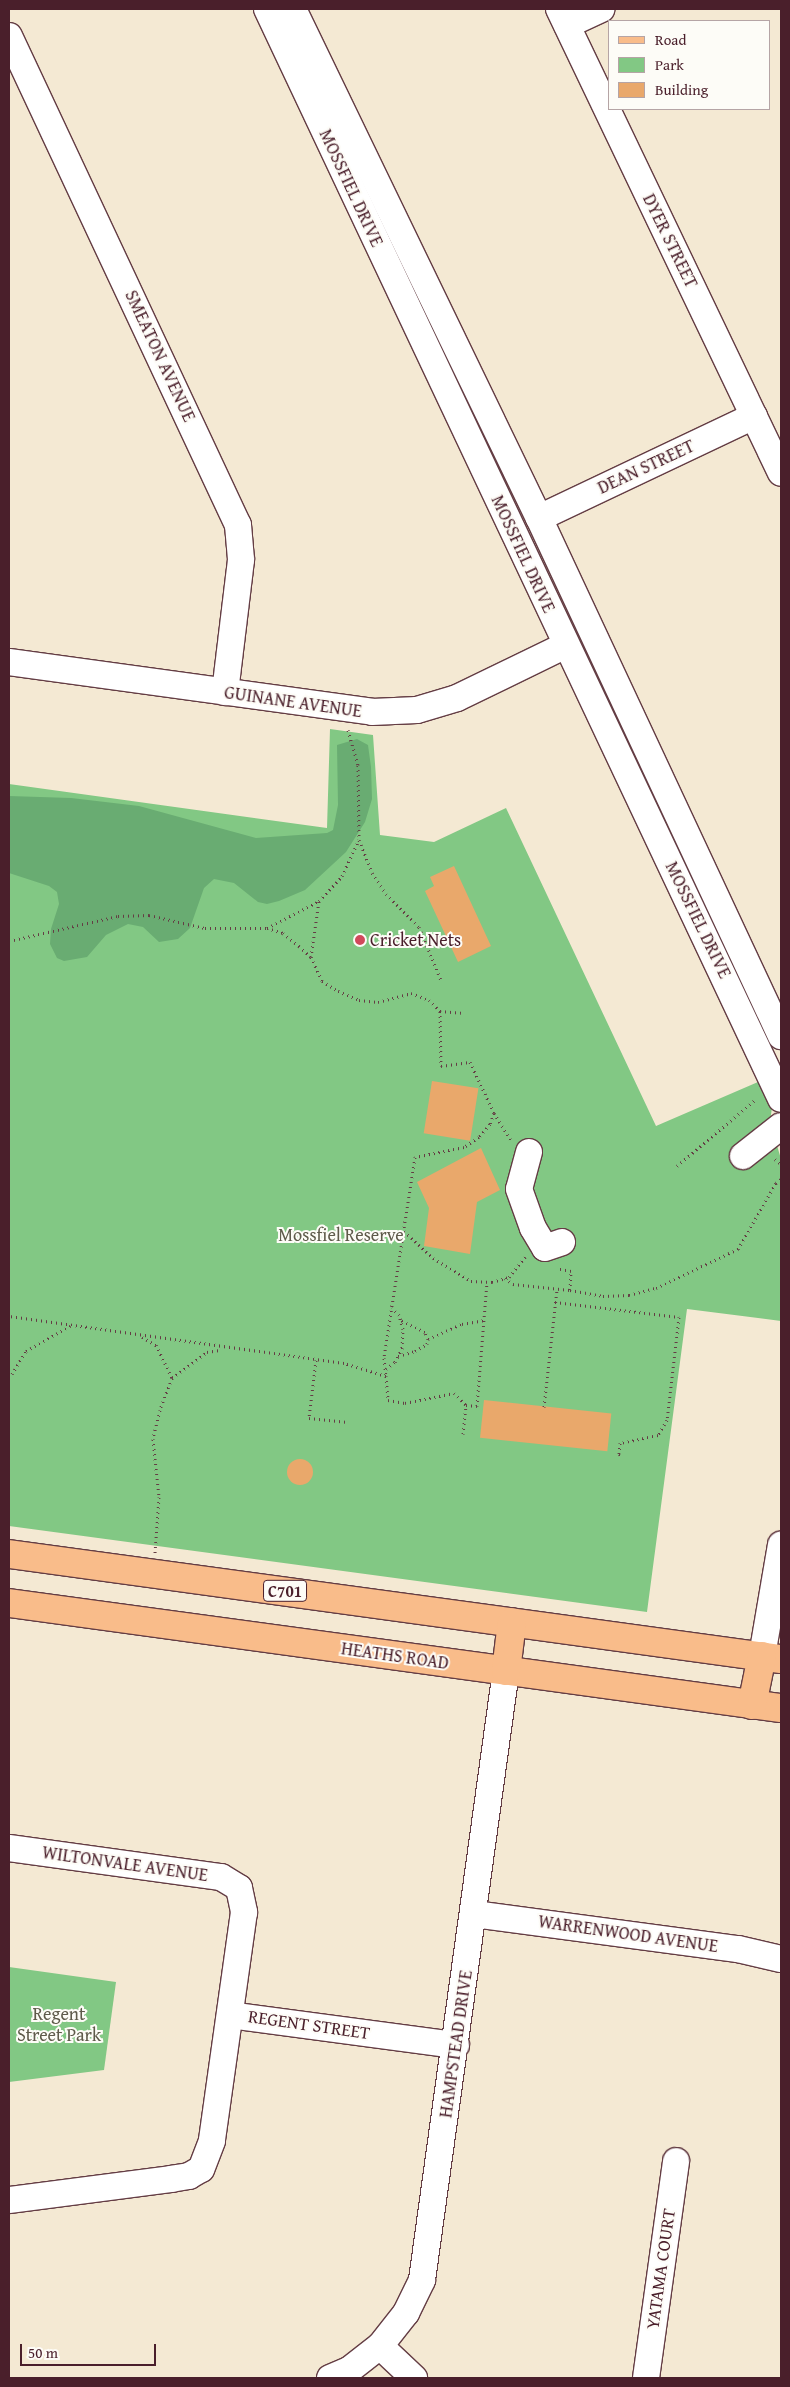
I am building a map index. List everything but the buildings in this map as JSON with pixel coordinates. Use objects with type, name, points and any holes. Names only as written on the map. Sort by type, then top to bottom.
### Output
[{"type":"main road","name":"C701","points":[[9,1554],[772,1658]]},
{"type":"main road","name":"HEATHS ROAD","points":[[9,1603],[781,1708]]},
{"type":"main road","points":[[506,1671],[512,1622]]},
{"type":"main road","points":[[752,1705],[772,1658]]},
{"type":"street","name":"MOSSFIEL DRIVE","points":[[267,9],[566,645],[772,1096]]},
{"type":"street","name":"MOSSFIEL DRIVE","points":[[293,9],[539,518],[781,1036]]},
{"type":"street","points":[[563,17],[602,9]]},
{"type":"street","name":"DYER STREET","points":[[563,17],[781,473]]},
{"type":"street","name":"SMEATON AVENUE","points":[[9,36],[238,525],[241,560],[225,692]]},
{"type":"street","name":"DEAN STREET","points":[[539,518],[754,416]]},
{"type":"street","name":"GUINANE AVENUE","points":[[9,662],[372,712],[417,710],[457,698],[566,645]]},
{"type":"street","points":[[778,1155],[743,1156],[781,1126]]},
{"type":"street","points":[[521,1150],[519,1189],[533,1228],[545,1248],[562,1242]]},
{"type":"street","points":[[772,1658],[781,1545]]},
{"type":"street","name":"HAMPSTEAD DRIVE","points":[[330,2378],[349,2370],[380,2346],[406,2313],[422,2280],[456,2045],[506,1671]]},
{"type":"street","name":"WILTONVALE AVENUE","points":[[9,1848],[248,1882],[230,2015]]},
{"type":"street","name":"WARRENWOOD AVENUE","points":[[474,1914],[738,1949],[781,1959]]},
{"type":"street","name":"REGENT STREET","points":[[9,2200],[206,2173],[230,2015],[456,2045]]},
{"type":"street","name":"YATAMA COURT","points":[[646,2378],[676,2161]]},
{"type":"street","points":[[380,2346],[414,2378]]},
{"type":"path","points":[[338,708],[355,745],[359,840],[372,873],[386,894],[419,927],[441,980]]},
{"type":"path","points":[[267,928],[319,901],[342,876],[359,840]]},
{"type":"path","points":[[311,957],[319,901]]},
{"type":"path","points":[[9,941],[118,916],[149,915],[205,928],[267,928],[283,933],[311,957],[322,981],[338,991],[378,1002],[411,992],[429,1000],[440,1011],[461,1013]]},
{"type":"path","points":[[440,1011],[441,1066],[470,1062],[494,1113],[521,1150]]},
{"type":"path","points":[[677,1166],[772,1096]]},
{"type":"path","points":[[487,1282],[477,1406],[466,1405],[454,1393],[405,1403],[388,1400],[385,1369],[392,1308],[415,1158],[464,1146],[479,1137],[490,1124],[494,1113]]},
{"type":"path","points":[[778,1155],[781,1164]]},
{"type":"path","points":[[505,1278],[513,1284],[570,1290],[603,1296],[647,1290],[738,1249],[765,1200],[781,1179]]},
{"type":"path","points":[[404,1230],[450,1270],[471,1280],[487,1282],[505,1278],[527,1253],[532,1257]]},
{"type":"path","points":[[551,1268],[571,1271],[570,1290]]},
{"type":"path","points":[[544,1407],[557,1289]]},
{"type":"path","points":[[555,1302],[679,1317],[667,1420],[658,1434],[620,1443],[619,1454],[622,1456]]},
{"type":"path","points":[[385,1369],[398,1356],[402,1348],[400,1320],[392,1308]]},
{"type":"path","points":[[9,1316],[224,1349],[344,1363],[386,1376]]},
{"type":"path","points":[[398,1356],[415,1351],[427,1344],[428,1339],[425,1332],[400,1320]]},
{"type":"path","points":[[428,1339],[462,1324],[484,1320]]},
{"type":"path","points":[[12,1374],[26,1352],[70,1325]]},
{"type":"path","points":[[140,1336],[156,1345],[172,1378]]},
{"type":"path","points":[[154,1573],[160,1497],[154,1439],[160,1410],[172,1378],[207,1352],[224,1349]]},
{"type":"path","points":[[316,1360],[309,1418],[348,1422]]},
{"type":"path","points":[[463,1434],[466,1405]]},
{"type":"green space","name":"Mossfiel Reserve","points":[[330,729],[373,735],[380,835],[434,842],[506,808],[656,1126],[758,1082],[773,1100],[770,1122],[781,1159],[781,1321],[687,1309],[647,1612],[9,1526],[9,784],[327,828]]},
{"type":"green space","points":[[357,739],[368,745],[371,767],[372,799],[365,822],[346,852],[305,890],[279,901],[267,904],[258,902],[234,883],[214,879],[204,888],[190,928],[178,939],[159,942],[143,927],[128,924],[106,935],[87,957],[64,961],[57,958],[50,944],[51,929],[59,904],[57,892],[49,886],[9,873],[9,796],[71,798],[139,806],[256,838],[327,833],[333,830],[338,805],[337,745]]},
{"type":"green space","name":"Regent Street Park","points":[[9,1967],[116,1982],[104,2070],[9,2082]]},
{"type":"place","name":"Cricket Nets","points":[[360,940]]}]
